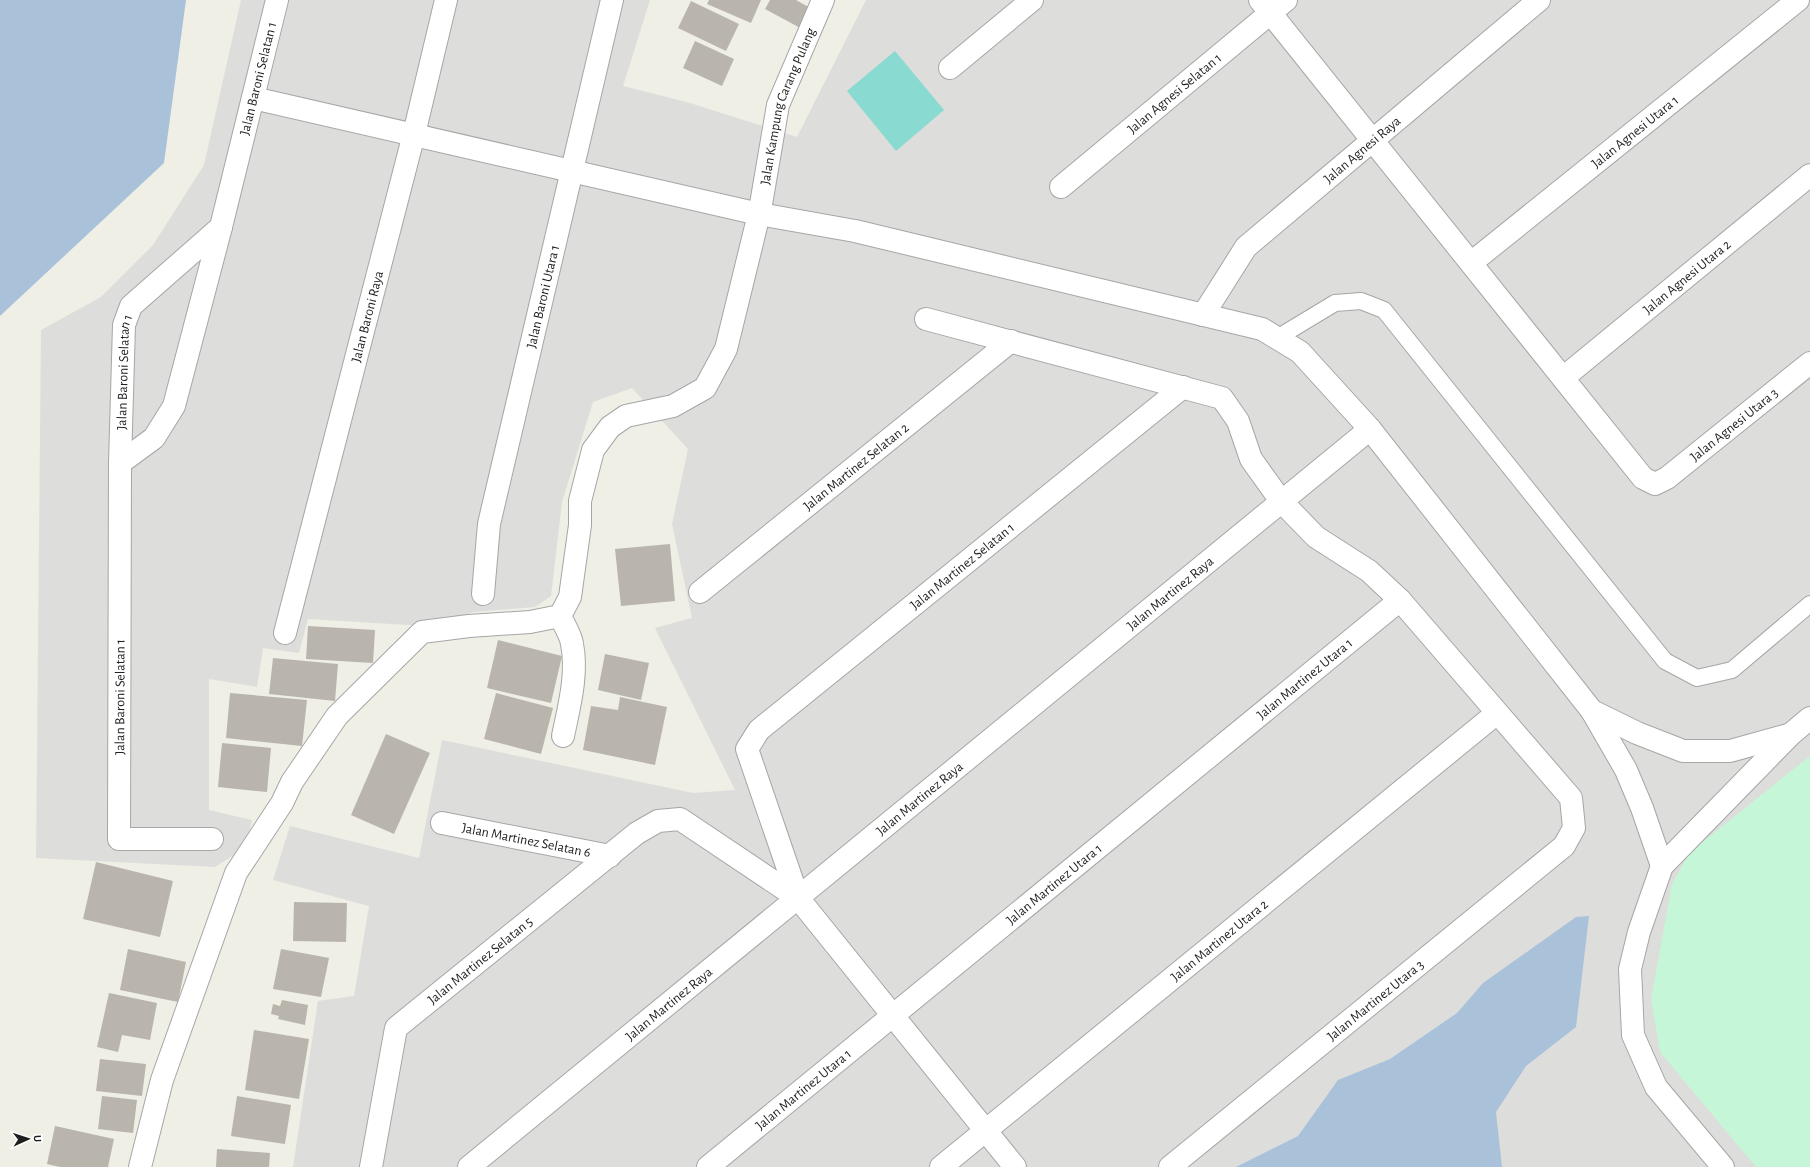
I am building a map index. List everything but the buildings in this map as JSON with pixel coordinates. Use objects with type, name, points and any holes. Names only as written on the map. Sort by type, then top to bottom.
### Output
[{"type":"street","name":"Jalan Baroni Selatan 1","points":[[120,463],[154,438],[174,406],[221,227],[277,0]]},
{"type":"street","name":"Jalan Baroni Raya","points":[[285,633],[414,134],[446,0]]},
{"type":"street","name":"Jalan Baroni Utara 1","points":[[483,594],[489,524],[612,0]]},
{"type":"street","name":"Jalan Kampung Carang Pulang","points":[[560,616],[570,597],[580,525],[580,501],[593,450],[610,427],[626,416],[673,406],[705,388],[726,349],[759,214],[778,105],[823,0]]},
{"type":"street","points":[[950,68],[1032,0]]},
{"type":"street","name":"Jalan Agnesi Raya","points":[[1203,315],[1246,247],[1539,0]]},
{"type":"street","name":"Jalan Agnesi Utara 1","points":[[1471,263],[1798,0]]},
{"type":"street","points":[[1272,4],[1373,141],[1563,378]]},
{"type":"street","name":"Jalan Agnesi Selatan 1","points":[[1062,187],[1272,4]]},
{"type":"street","points":[[253,98],[759,214],[855,231],[1262,329],[1300,352],[1370,429],[1592,711],[1626,770],[1642,808],[1662,866]]},
{"type":"street","name":"Jalan Agnesi Utara 2","points":[[1563,378],[1810,175]]},
{"type":"street","name":"Jalan Baroni Selatan 1","points":[[212,839],[119,839],[120,463],[124,325],[131,306],[221,227]]},
{"type":"street","points":[[926,319],[1222,398],[1238,421],[1251,459],[1281,501],[1316,537],[1369,571],[1400,600],[1497,713]]},
{"type":"street","name":"Jalan Martinez Selatan 2","points":[[700,592],[1011,341]]},
{"type":"street","name":"Jalan Agnesi Utara 3","points":[[1563,378],[1643,478],[1655,484],[1667,478],[1810,363]]},
{"type":"street","name":"Jalan Martinez Selatan 1","points":[[798,898],[747,749],[760,730],[1183,387]]},
{"type":"street","name":"Jalan Martinez Raya","points":[[469,1167],[1370,429]]},
{"type":"street","name":"Jalan Martinez Utara 1","points":[[708,1167],[1400,600]]},
{"type":"street","points":[[140,1167],[162,1080],[236,873],[282,803],[292,782],[337,716],[422,632],[469,626],[530,622],[560,616],[572,644],[573,664],[571,699],[563,736]]},
{"type":"street","points":[[1592,711],[1637,734],[1683,751],[1730,751],[1791,734]]},
{"type":"street","name":"Jalan Martinez Utara 3","points":[[1170,1167],[1564,846],[1574,828],[1571,798],[1497,713]]},
{"type":"street","name":"Jalan Martinez Utara 2","points":[[941,1167],[1497,713]]},
{"type":"street","points":[[1723,1167],[1656,1087],[1633,1035],[1630,969],[1639,932],[1662,866],[1791,734],[1810,718]]},
{"type":"street","name":"Jalan Martinez Selatan 5","points":[[371,1167],[396,1028],[637,833],[658,821],[680,819],[798,898]]},
{"type":"street","name":"Jalan Martinez Selatan 6","points":[[442,824],[610,856]]},
{"type":"street","points":[[798,898],[1015,1167]]},
{"type":"lane","points":[[1277,338],[1335,303],[1361,300],[1384,310],[1665,660],[1697,678],[1732,670],[1810,604]]},
{"type":"shaded area","points":[[0,0],[186,0],[164,163],[0,316]]},
{"type":"shaded area","points":[[241,0],[650,0],[623,86],[690,103],[797,137],[866,0],[1810,0],[1810,1167],[293,1167],[318,1001],[354,996],[369,906],[273,880],[290,826],[419,858],[442,740],[693,793],[735,790],[655,628],[692,618],[672,524],[688,449],[632,388],[593,402],[562,502],[551,596],[535,607],[474,612],[425,626],[308,619],[299,653],[263,648],[257,687],[209,679],[209,810],[252,820],[245,848],[215,867],[36,858],[41,330],[101,297],[153,245],[204,165]]},
{"type":"shaded area","points":[[895,51],[944,110],[896,151],[847,91]]},
{"type":"shaded area","points":[[1589,916],[1576,1027],[1526,1066],[1496,1112],[1502,1167],[1236,1167],[1298,1136],[1338,1080],[1390,1059],[1457,1013],[1483,983],[1576,917]]},
{"type":"green space","points":[[1810,756],[1810,1167],[1756,1167],[1660,1052],[1651,999],[1672,884],[1690,852]]}]
